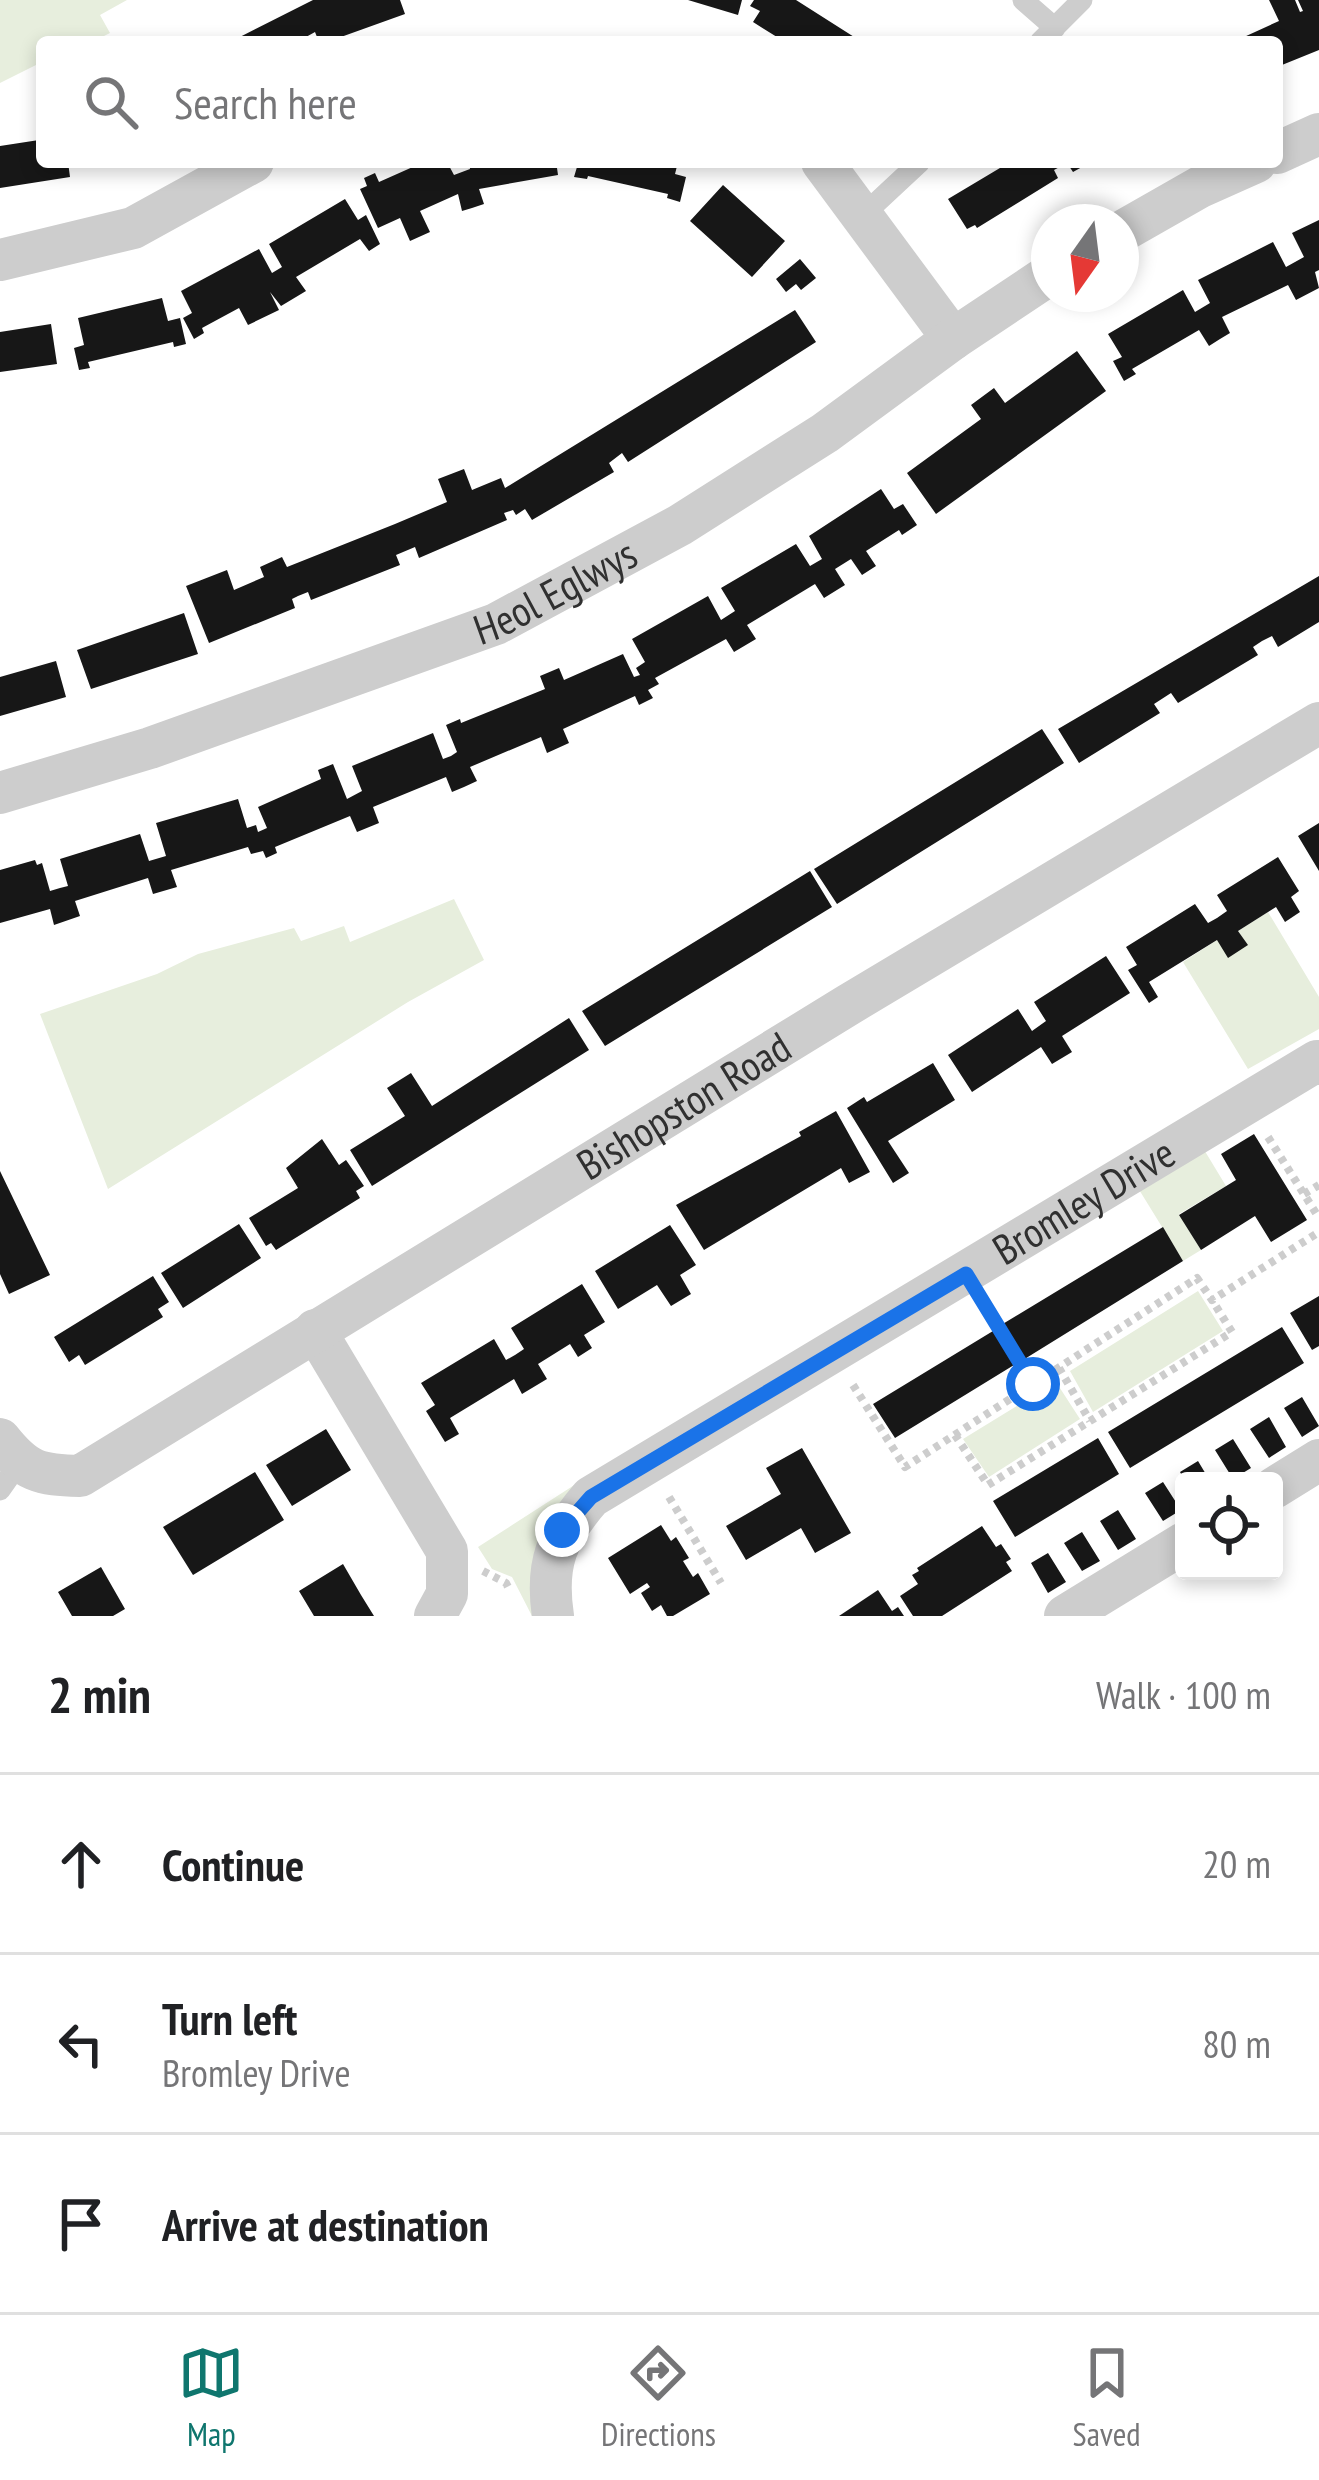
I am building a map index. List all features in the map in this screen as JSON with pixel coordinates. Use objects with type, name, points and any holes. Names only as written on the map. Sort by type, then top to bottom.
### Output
[{"type":"street","points":[[1283,150],[1319,134]]},
{"type":"street","points":[[0,260],[133,228],[242,168]]},
{"type":"street","points":[[826,168],[953,339]]},
{"type":"street","points":[[1139,222],[1243,168]]},
{"type":"street","name":"Heol Eglwys","points":[[0,793],[150,748],[496,624],[680,525],[825,434],[1031,287]]},
{"type":"street","name":"Bishopston Road","points":[[16,1466],[80,1476],[1319,723]]},
{"type":"street","name":"Bromley Drive","points":[[553,1616],[550,1572],[562,1530],[591,1497],[1317,1061],[1319,1064]]},
{"type":"street","points":[[315,1330],[447,1551],[447,1594],[435,1616]]},
{"type":"street","points":[[1283,1482],[1319,1460]]},
{"type":"street","points":[[1065,1616],[1175,1549]]},
{"type":"lane","points":[[1023,0],[1047,35],[1082,0]]},
{"type":"lane","points":[[861,217],[914,168]]},
{"type":"path","points":[[1248,1105],[1319,1218]]},
{"type":"path","points":[[1304,1194],[1319,1185]]},
{"type":"path","points":[[1212,1300],[1319,1232]]},
{"type":"path","points":[[966,1274],[1033,1384]]},
{"type":"path","points":[[832,1353],[905,1467],[1197,1278],[1232,1332],[988,1485],[955,1435]]},
{"type":"path","points":[[1059,1368],[1090,1421]]},
{"type":"path","points":[[648,1462],[721,1583]]},
{"type":"green space","points":[[0,0],[127,0],[100,15],[110,33],[104,36],[36,36],[36,65],[0,83]]},
{"type":"green space","points":[[454,899],[484,960],[408,1002],[108,1189],[40,1014],[157,974],[198,954],[294,928],[301,941],[344,926],[350,942]]},
{"type":"green space","points":[[1268,912],[1319,997],[1319,1029],[1248,1069],[1183,962],[1217,940],[1247,945],[1238,931]]},
{"type":"green space","points":[[1203,1148],[1226,1186],[1179,1214],[1201,1250],[1183,1261],[1138,1188]]},
{"type":"green space","points":[[1198,1291],[1223,1331],[1093,1412],[1070,1371]]},
{"type":"green space","points":[[1056,1382],[1080,1419],[989,1477],[963,1439]]},
{"type":"green space","points":[[579,1482],[532,1616],[512,1577],[492,1569],[478,1547]]},
{"type":"building","points":[[313,0],[400,0],[405,14],[344,36],[317,36],[315,32],[308,36],[242,36]]},
{"type":"building","points":[[688,0],[742,0],[738,15]]},
{"type":"building","points":[[754,0],[796,0],[853,36],[775,36],[753,22],[760,11],[750,6]]},
{"type":"building","points":[[1269,0],[1295,0],[1300,12],[1298,0],[1319,0],[1319,50],[1283,65],[1283,36],[1246,36],[1279,21]]},
{"type":"building","points":[[36,140],[36,168],[69,168],[70,177],[0,188],[0,146]]},
{"type":"building","points":[[410,168],[450,168],[454,175],[470,168],[557,168],[558,175],[479,189],[484,204],[462,211],[458,194],[420,211],[430,232],[410,241],[400,218],[378,228],[360,189],[367,186],[364,178],[375,173],[379,182]]},
{"type":"building","points":[[577,168],[676,168],[675,174],[686,177],[680,202],[667,198],[668,194],[574,177]]},
{"type":"building","points":[[1000,168],[1058,168],[1054,170],[1058,178],[977,228],[967,229],[948,199]]},
{"type":"building","points":[[723,185],[785,241],[752,277],[690,221]]},
{"type":"building","points":[[345,199],[358,220],[366,215],[380,244],[369,251],[360,239],[296,277],[306,291],[281,306],[270,292],[279,310],[248,325],[239,308],[202,328],[204,333],[194,339],[183,318],[192,313],[181,291],[259,249],[272,273],[282,267],[269,244]]},
{"type":"building","points":[[1319,220],[1319,270],[1315,272],[1319,288],[1296,300],[1288,285],[1222,317],[1230,333],[1209,346],[1199,330],[1132,369],[1136,374],[1124,381],[1113,361],[1122,357],[1108,334],[1183,290],[1195,312],[1210,303],[1198,280],[1273,242],[1286,267],[1304,257],[1292,233]]},
{"type":"building","points":[[800,259],[816,278],[801,290],[796,284],[786,292],[776,279]]},
{"type":"building","points":[[162,298],[168,321],[180,318],[186,344],[174,347],[173,342],[88,362],[90,368],[79,370],[74,348],[84,345],[78,318]]},
{"type":"building","points":[[795,310],[816,342],[628,462],[622,453],[609,463],[614,472],[532,520],[525,509],[516,515],[513,510],[504,513],[507,520],[419,558],[415,547],[396,555],[400,565],[311,600],[308,592],[298,596],[292,599],[295,608],[209,643],[186,586],[227,570],[234,590],[264,577],[260,567],[282,557],[287,567],[395,524],[447,502],[438,479],[464,469],[472,490],[501,478],[505,488]]},
{"type":"building","points":[[51,324],[57,364],[0,372],[0,332]]},
{"type":"building","points":[[1077,351],[1106,391],[936,514],[907,473],[981,419],[971,405],[994,388],[1005,403]]},
{"type":"building","points":[[881,489],[894,509],[903,504],[917,525],[902,535],[899,530],[866,551],[876,566],[862,575],[851,559],[835,569],[845,585],[824,598],[815,584],[747,625],[756,639],[734,652],[726,639],[655,678],[659,684],[648,690],[653,698],[639,705],[635,696],[563,729],[569,743],[547,753],[541,737],[470,767],[477,781],[452,792],[446,777],[373,807],[379,823],[357,832],[350,816],[275,847],[277,853],[266,858],[263,851],[251,854],[248,847],[171,870],[177,887],[153,894],[148,878],[75,901],[80,916],[54,925],[50,909],[0,923],[0,870],[35,860],[37,865],[42,863],[50,891],[68,886],[60,859],[140,834],[149,861],[166,856],[156,823],[238,799],[247,828],[256,825],[258,832],[267,828],[258,807],[321,779],[318,770],[333,764],[347,799],[362,791],[352,766],[433,733],[443,759],[451,756],[457,752],[446,725],[545,689],[540,676],[559,668],[564,680],[623,654],[634,677],[640,675],[636,668],[645,662],[632,639],[708,596],[721,620],[735,611],[721,588],[796,544],[810,566],[822,559],[809,536]]},
{"type":"building","points":[[1319,576],[1319,622],[1278,647],[1272,636],[1262,641],[1253,647],[1258,655],[1178,703],[1171,693],[1154,704],[1160,713],[1079,763],[1058,729]]},
{"type":"building","points":[[184,613],[198,654],[91,689],[77,650]]},
{"type":"building","points":[[56,661],[66,697],[0,716],[0,677]]},
{"type":"building","points":[[1042,729],[1064,763],[837,904],[814,869]]},
{"type":"building","points":[[1319,823],[1319,871],[1298,836]]},
{"type":"building","points":[[1278,857],[1299,891],[1291,897],[1300,912],[1285,922],[1276,907],[1238,931],[1248,945],[1228,958],[1217,940],[1149,982],[1158,997],[1149,1003],[1128,970],[1137,965],[1126,947],[1195,904],[1208,923],[1217,918],[1227,911],[1217,895]]},
{"type":"building","points":[[810,871],[832,907],[605,1046],[582,1011]]},
{"type":"building","points":[[1106,956],[1130,993],[1062,1036],[1072,1052],[1052,1064],[1041,1047],[972,1092],[948,1055],[1018,1009],[1032,1031],[1046,1021],[1034,1002]]},
{"type":"building","points":[[569,1018],[589,1050],[372,1186],[350,1150],[405,1116],[387,1088],[411,1073],[432,1106]]},
{"type":"building","points":[[933,1063],[955,1100],[888,1141],[909,1173],[893,1183],[847,1108],[864,1097],[867,1102]]},
{"type":"building","points":[[836,1111],[870,1172],[849,1183],[841,1168],[704,1250],[676,1205],[801,1136],[799,1132]]},
{"type":"building","points":[[1254,1134],[1307,1220],[1271,1242],[1255,1216],[1201,1250],[1179,1215],[1236,1180],[1221,1154]]},
{"type":"building","points":[[322,1139],[339,1165],[346,1160],[364,1186],[356,1191],[360,1198],[276,1250],[271,1243],[266,1246],[249,1218],[298,1188],[286,1168]]},
{"type":"building","points":[[0,1171],[50,1275],[9,1294],[0,1274]]},
{"type":"building","points":[[239,1224],[261,1258],[183,1308],[161,1273]]},
{"type":"building","points":[[670,1225],[696,1265],[680,1275],[691,1294],[671,1306],[657,1285],[618,1309],[595,1271]]},
{"type":"building","points":[[1163,1227],[1183,1261],[1023,1360],[1001,1325]]},
{"type":"building","points":[[153,1276],[169,1302],[158,1309],[163,1317],[85,1365],[79,1355],[69,1362],[54,1337]]},
{"type":"building","points":[[582,1284],[605,1322],[584,1335],[592,1348],[578,1357],[570,1344],[538,1364],[547,1379],[522,1394],[514,1379],[450,1418],[459,1434],[445,1442],[426,1411],[435,1405],[421,1383],[494,1339],[506,1360],[515,1355],[524,1349],[511,1328]]},
{"type":"building","points":[[1319,1296],[1319,1346],[1312,1350],[1290,1313]]},
{"type":"building","points":[[1282,1327],[1304,1363],[1130,1468],[1108,1432]]},
{"type":"building","points":[[993,1331],[1014,1365],[895,1438],[873,1404]]},
{"type":"building","points":[[1302,1397],[1319,1426],[1302,1437],[1284,1408]]},
{"type":"building","points":[[1269,1417],[1286,1447],[1269,1458],[1250,1429]]},
{"type":"building","points":[[326,1429],[351,1470],[292,1506],[266,1465]]},
{"type":"building","points":[[1098,1438],[1119,1474],[1015,1537],[993,1501]]},
{"type":"building","points":[[1233,1439],[1251,1468],[1229,1472],[1215,1450]]},
{"type":"building","points":[[802,1448],[851,1533],[815,1553],[801,1528],[746,1560],[726,1526],[781,1494],[766,1468]]},
{"type":"building","points":[[1198,1461],[1205,1472],[1180,1472]]},
{"type":"building","points":[[255,1472],[284,1520],[193,1575],[163,1527]]},
{"type":"building","points":[[1163,1482],[1175,1501],[1175,1514],[1163,1521],[1145,1493]]},
{"type":"building","points":[[1118,1510],[1136,1539],[1118,1550],[1100,1521]]},
{"type":"building","points":[[661,1525],[671,1541],[676,1537],[689,1558],[683,1561],[693,1577],[698,1573],[710,1594],[673,1616],[667,1616],[661,1605],[652,1611],[641,1593],[650,1587],[647,1583],[630,1594],[608,1558]]},
{"type":"building","points":[[982,1526],[1011,1559],[1006,1562],[1012,1571],[942,1616],[913,1616],[900,1596],[918,1584],[912,1575],[917,1568]]},
{"type":"building","points":[[1082,1532],[1100,1561],[1082,1571],[1064,1543]]},
{"type":"building","points":[[1048,1553],[1066,1582],[1048,1593],[1031,1563]]},
{"type":"building","points":[[343,1564],[374,1616],[314,1616],[299,1591]]},
{"type":"building","points":[[101,1567],[125,1609],[113,1616],[72,1616],[58,1592]]},
{"type":"building","points":[[878,1590],[892,1611],[898,1607],[904,1616],[839,1616]]},
{"type":"route","points":[[562,1530],[591,1497],[966,1274],[1033,1384]]}]
